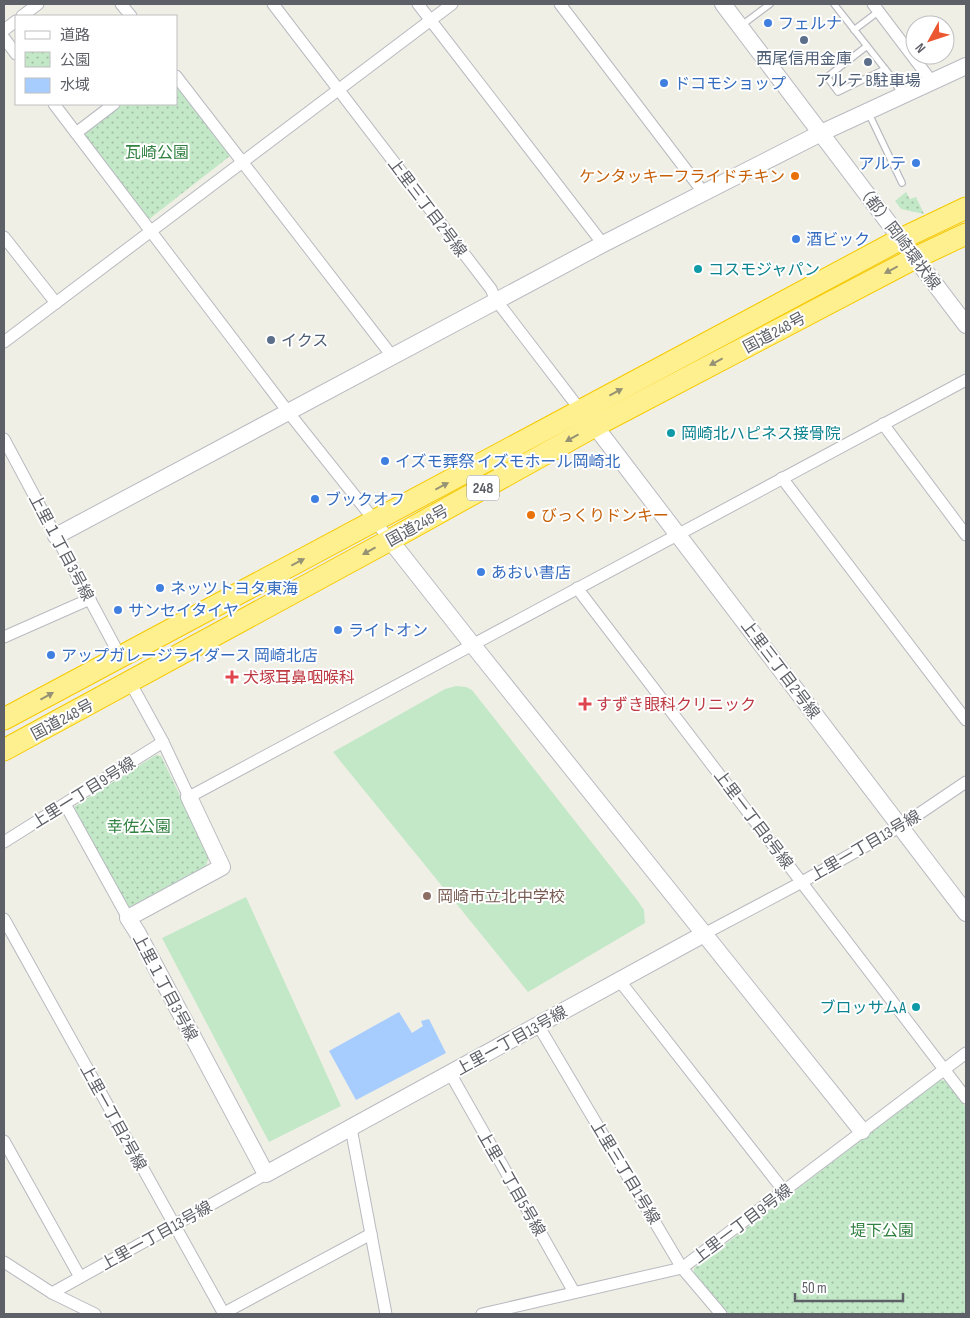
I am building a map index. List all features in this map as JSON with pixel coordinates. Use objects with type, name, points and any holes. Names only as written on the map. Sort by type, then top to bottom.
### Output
[{"type":"highway","name":"国道248号","points":[[4,750],[390,540],[588,418],[901,239],[966,208]]},
{"type":"highway","name":"国道248号","points":[[4,719],[374,522],[966,234]]},
{"type":"street","points":[[23,15],[38,4]]},
{"type":"street","points":[[121,4],[130,15]]},
{"type":"street","name":"上里三丁目2号線","points":[[273,4],[491,289],[496,300],[678,534],[966,912]]},
{"type":"street","points":[[418,4],[603,244]]},
{"type":"street","points":[[4,342],[452,4]]},
{"type":"street","points":[[560,4],[703,192]]},
{"type":"street","name":"（都）岡崎環状線","points":[[723,4],[966,325]]},
{"type":"street","points":[[876,7],[932,82]]},
{"type":"street","points":[[4,30],[15,22]]},
{"type":"street","points":[[4,38],[15,53]]},
{"type":"street","points":[[56,536],[289,413],[496,300],[703,192],[821,133],[966,66]]},
{"type":"street","points":[[178,79],[392,356]]},
{"type":"street","points":[[55,105],[374,522],[862,1131]]},
{"type":"street","points":[[76,133],[113,105]]},
{"type":"street","points":[[4,237],[56,304]]},
{"type":"street","points":[[189,797],[966,380]]},
{"type":"street","points":[[883,424],[966,535]]},
{"type":"street","name":"上里１丁目3号線","points":[[4,439],[120,656]]},
{"type":"street","points":[[782,478],[966,720]]},
{"type":"street","name":"上里一丁目8号線","points":[[577,588],[966,1098]]},
{"type":"street","points":[[4,637],[90,599]]},
{"type":"street","name":"上里１丁目3号線","points":[[130,682],[163,742],[222,866],[128,918],[266,1174]]},
{"type":"street","name":"上里一丁目9号線","points":[[4,842],[163,742]]},
{"type":"street","name":"上里一丁目13号線","points":[[52,1293],[538,1024],[802,882],[901,826],[966,782]]},
{"type":"street","points":[[65,804],[128,918]]},
{"type":"street","name":"上里一丁目2号線","points":[[4,919],[224,1314]]},
{"type":"street","points":[[619,980],[784,1191]]},
{"type":"street","name":"上里三丁目1号線","points":[[538,1024],[682,1268],[721,1314]]},
{"type":"street","name":"上里一丁目9号線","points":[[482,1314],[682,1268],[966,1053]]},
{"type":"street","name":"上里一丁目5号線","points":[[450,1073],[574,1292]]},
{"type":"street","points":[[351,1128],[386,1314]]},
{"type":"street","points":[[4,1141],[80,1277]]},
{"type":"street","points":[[224,1314],[371,1234]]},
{"type":"street","points":[[4,1262],[52,1293],[95,1314]]},
{"type":"lane","points":[[740,27],[770,4]]},
{"type":"lane","points":[[834,4],[893,79],[902,96]]},
{"type":"lane","points":[[854,30],[876,7]]},
{"type":"lane","points":[[867,46],[827,78],[838,92],[885,69]]},
{"type":"lane","points":[[868,112],[902,183]]},
{"type":"green space","name":"瓦崎公園","points":[[178,89],[230,156],[148,220],[85,136],[86,129],[118,105],[178,105]]},
{"type":"green space","points":[[906,192],[910,199],[916,197],[924,214],[901,209],[895,201]]},
{"type":"green space","points":[[456,686],[472,690],[644,910],[645,923],[528,992],[333,752],[445,689]]},
{"type":"green space","name":"幸佐公園","points":[[156,755],[161,756],[209,856],[206,866],[130,907],[124,906],[74,812],[75,806]]},
{"type":"green space","points":[[246,897],[341,1106],[269,1142],[162,938]]},
{"type":"green space","name":"堤下公園","points":[[940,1080],[946,1081],[966,1107],[966,1314],[729,1314],[694,1274],[694,1268]]},
{"type":"water","points":[[399,1012],[412,1033],[423,1026],[421,1021],[429,1019],[446,1053],[356,1100],[329,1051]]},
{"type":"place","name":"フェルナ","points":[[768,23]]},
{"type":"place","name":"西尾信用金庫","points":[[804,40]]},
{"type":"place","name":"アルテ B駐車場","points":[[868,62]]},
{"type":"place","name":"ドコモショップ","points":[[664,83]]},
{"type":"place","name":"アルテ","points":[[916,163]]},
{"type":"place","name":"ケンタッキーフライドチキン","points":[[795,176]]},
{"type":"place","name":"酒ビック","points":[[796,239]]},
{"type":"place","name":"コスモジャパン","points":[[698,269]]},
{"type":"place","name":"イクス","points":[[271,340]]},
{"type":"place","name":"岡崎北ハピネス接骨院","points":[[671,433]]},
{"type":"place","name":"イズモ葬祭 イズモホール岡崎北","points":[[385,461]]},
{"type":"place","name":"ブックオフ","points":[[315,499]]},
{"type":"place","name":"びっくりドンキー","points":[[531,515]]},
{"type":"place","name":"あおい書店","points":[[481,572]]},
{"type":"place","name":"ネッツトヨタ東海","points":[[160,588]]},
{"type":"place","name":"サンセイタイヤ","points":[[118,610]]},
{"type":"place","name":"ライトオン","points":[[338,630]]},
{"type":"place","name":"アップガレージライダース 岡崎北店","points":[[51,655]]},
{"type":"place","name":"犬塚耳鼻咽喉科","points":[[232,677]]},
{"type":"place","name":"すずき眼科クリニック","points":[[585,704]]},
{"type":"place","name":"岡崎市立北中学校","points":[[427,896]]},
{"type":"place","name":"ブロッサムA","points":[[916,1007]]}]
